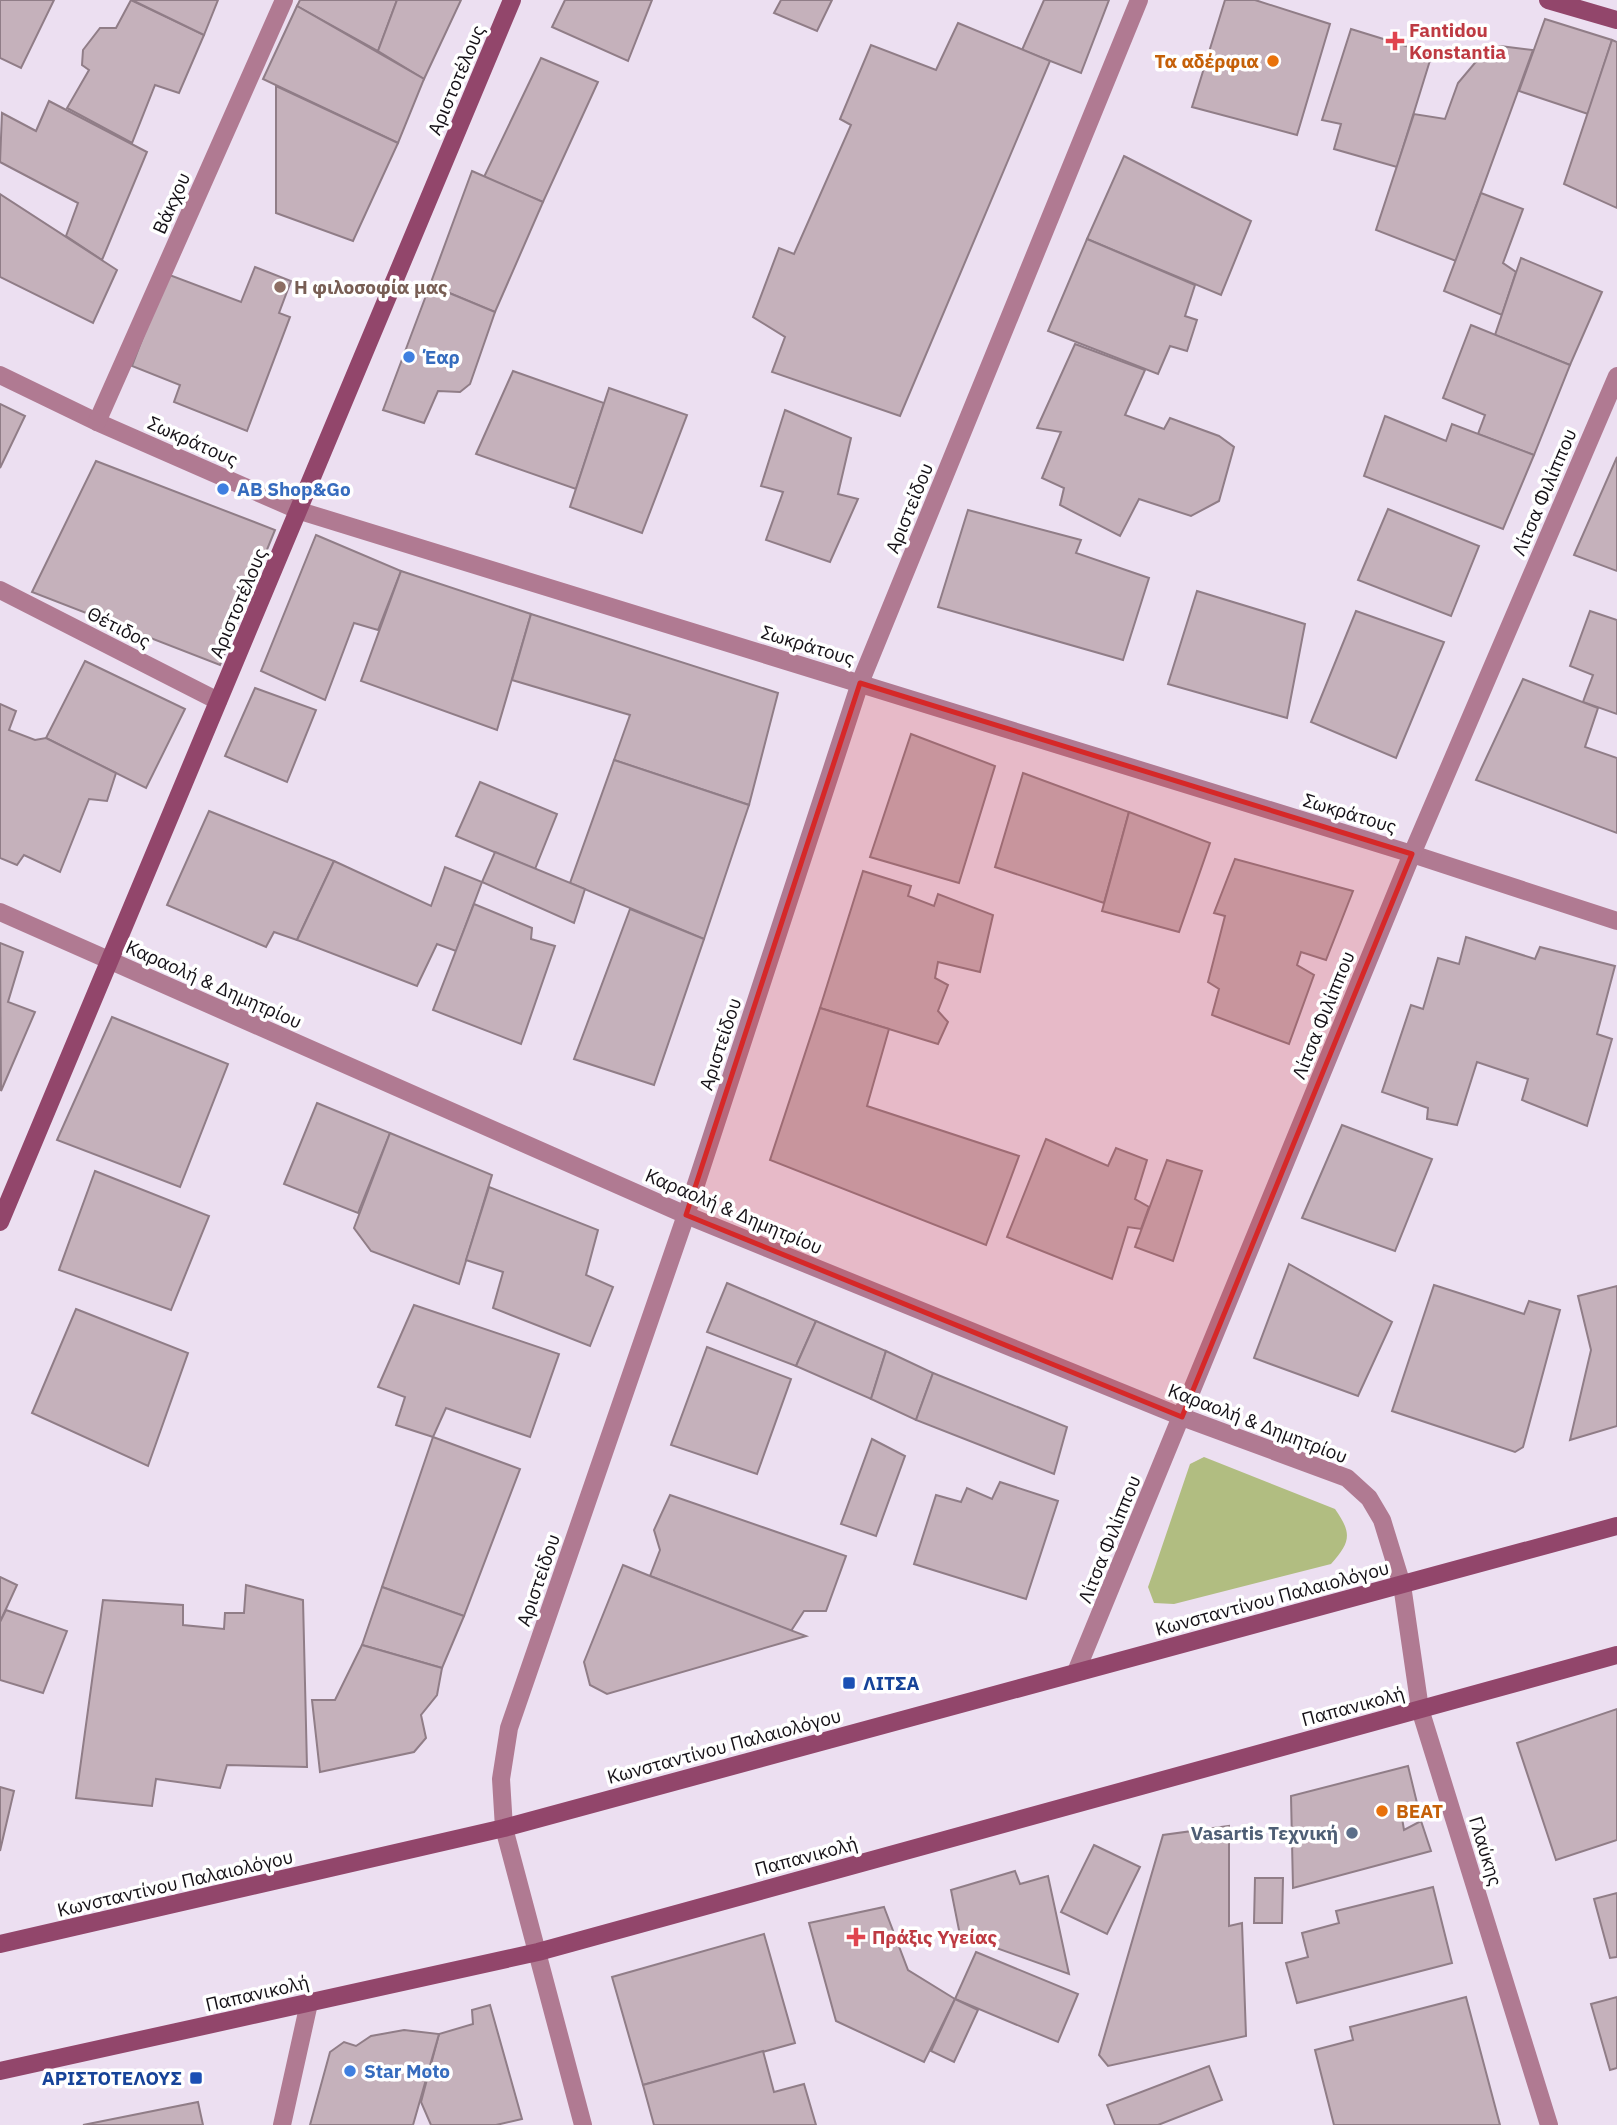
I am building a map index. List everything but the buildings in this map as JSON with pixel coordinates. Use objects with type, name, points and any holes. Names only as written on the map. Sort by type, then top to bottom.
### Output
[{"type":"main road","name":"Αριστοτέλους","points":[[0,1222],[512,0]]},
{"type":"main road","points":[[1548,0],[1617,20]]},
{"type":"main road","name":"Κωνσταντίνου Παλαιολόγου","points":[[0,1944],[504,1828],[1617,1526]]},
{"type":"main road","name":"Παπανικολή","points":[[0,2071],[538,1952],[1617,1655]]},
{"type":"street","name":"Βάκχου","points":[[97,422],[284,0]]},
{"type":"street","name":"Αριστείδου","points":[[583,2125],[504,1828],[501,1779],[509,1728],[686,1215],[860,683],[1139,0]]},
{"type":"street","name":"Σωκράτους","points":[[0,375],[97,422],[300,511],[1412,854],[1617,921]]},
{"type":"street","name":"Λίτσα Φιλίππου","points":[[1076,1672],[1412,854],[1617,376]]},
{"type":"street","name":"Θέτιδος","points":[[0,590],[218,701]]},
{"type":"street","name":"Καραολή & Δημητρίου","points":[[0,912],[686,1215],[1181,1417],[1347,1478],[1369,1498],[1382,1520],[1402,1585]]},
{"type":"street","name":"Γλαύκης","points":[[1402,1585],[1420,1709],[1549,2125]]},
{"type":"street","points":[[282,2125],[309,2003]]},
{"type":"highlighted area","points":[[860,683],[1412,854],[1182,1417],[686,1215]]},
{"type":"green space","points":[[1204,1457],[1335,1509],[1347,1537],[1346,1543],[1331,1564],[1174,1604],[1154,1603],[1148,1587],[1190,1464]]},
{"type":"place","name":"Fantidou Konstantia","points":[[1395,41]]},
{"type":"place","name":"Τα αδέρφια","points":[[1273,61]]},
{"type":"place","name":"Η φιλοσοφία μας","points":[[280,287]]},
{"type":"place","name":"Έαρ","points":[[409,357]]},
{"type":"place","name":"ΑΒ Shop&Go","points":[[223,489]]},
{"type":"place","name":"ΛΙΤΣΑ","points":[[849,1683]]},
{"type":"place","name":"ΒΕΑΤ","points":[[1382,1811]]},
{"type":"place","name":"Vasartis Τεχνική","points":[[1352,1833]]},
{"type":"place","name":"Πράξις Υγείας","points":[[856,1937]]},
{"type":"place","name":"Star Moto","points":[[350,2071]]},
{"type":"place","name":"ΑΡΙΣΤΟΤΕΛΟΥΣ","points":[[196,2078]]}]
